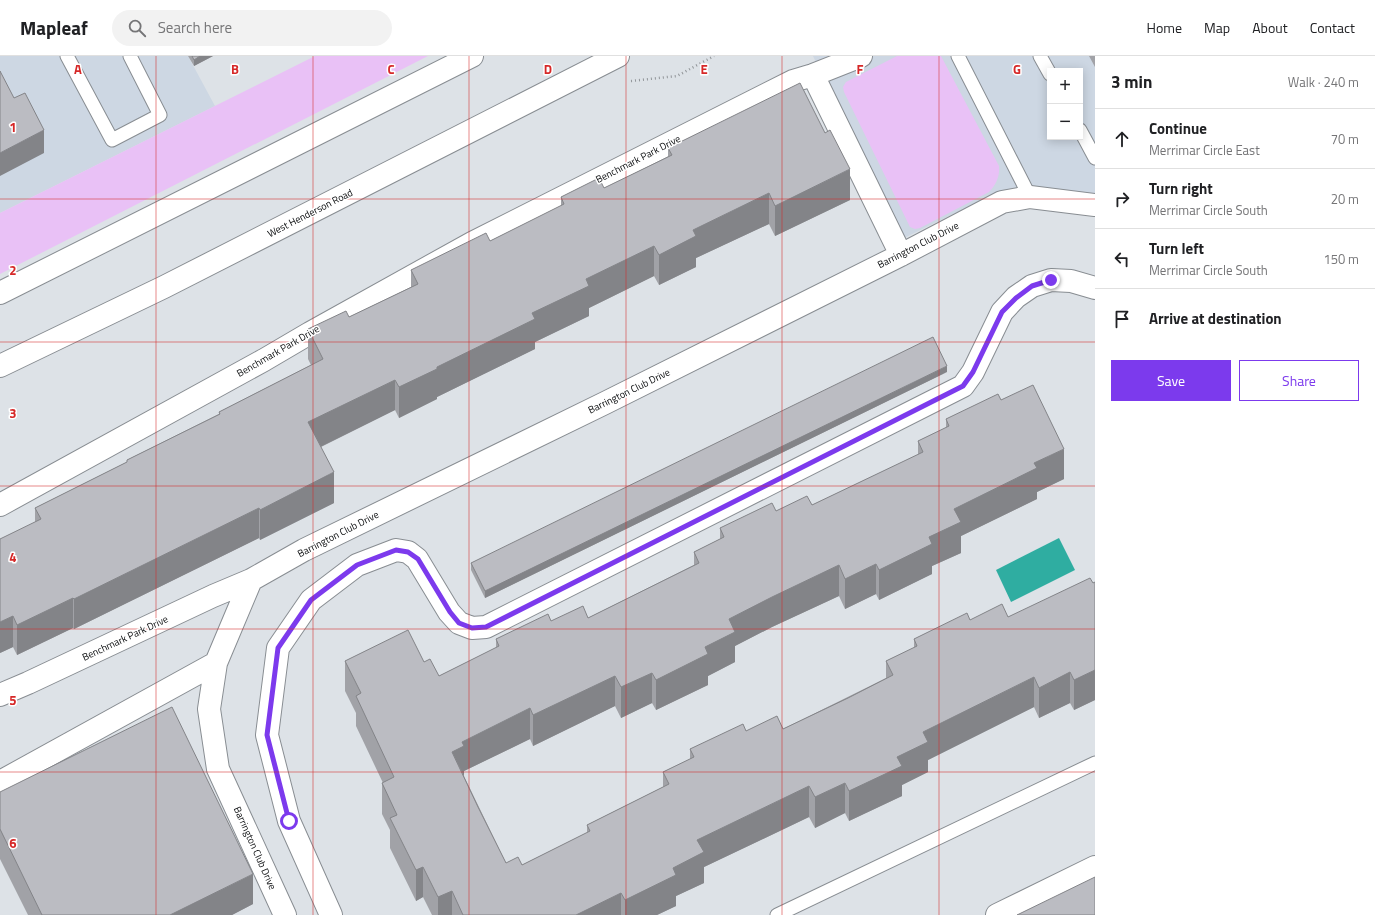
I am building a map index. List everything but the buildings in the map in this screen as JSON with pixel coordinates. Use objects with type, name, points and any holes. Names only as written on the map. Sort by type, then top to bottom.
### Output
[{"type":"street","points":[[0,293],[472,56]]},
{"type":"street","name":"West Henderson Road","points":[[0,366],[164,287],[618,56]]},
{"type":"street","name":"Benchmark Park Drive","points":[[0,505],[264,360],[310,332],[472,243],[793,81],[813,75],[861,56]]},
{"type":"street","points":[[813,75],[901,255]]},
{"type":"street","name":"Barrington Club Drive","points":[[285,915],[218,769],[209,709],[216,664],[251,580],[304,550],[612,400],[901,255],[1002,202],[1030,197],[1095,205]]},
{"type":"street","points":[[331,915],[289,821],[267,735],[278,648],[311,600],[357,565],[396,550],[408,552],[418,559],[450,612],[459,623],[472,628],[486,627],[963,386],[973,372],[1002,312],[1016,298],[1032,286],[1051,280],[1058,280],[1071,281],[1095,288]]},
{"type":"street","name":"Benchmark Park Drive","points":[[0,695],[28,684],[213,596],[251,580]]},
{"type":"street","points":[[0,782],[216,664]]},
{"type":"street","points":[[997,915],[1095,867]]},
{"type":"lane","points":[[68,56],[112,140],[160,115],[130,56]]},
{"type":"lane","points":[[958,56],[1030,197]]},
{"type":"lane","points":[[1040,56],[1047,69]]},
{"type":"lane","points":[[1083,136],[1095,158]]},
{"type":"lane","points":[[777,915],[1095,763]]},
{"type":"path","points":[[624,82],[676,76],[714,56]]},
{"type":"shaded area","points":[[0,56],[188,56],[215,106],[0,213]]},
{"type":"shaded area","points":[[315,56],[428,56],[0,274],[0,213]]},
{"type":"shaded area","points":[[813,56],[1095,56],[1095,194],[1002,190],[900,240]]},
{"type":"shaded area","points":[[897,56],[941,56],[999,166],[997,180],[989,192],[920,228],[915,229],[910,227],[844,92],[843,87],[846,82]]},
{"type":"shaded area","points":[[1059,538],[1075,570],[1011,602],[996,570]]},
{"type":"route","points":[[289,821],[267,735],[278,648],[311,600],[357,565],[396,550],[408,552],[418,559],[450,612],[459,623],[472,628],[486,627],[948,395],[963,386],[973,372],[1002,312],[1016,298],[1032,286],[1051,280]]}]
